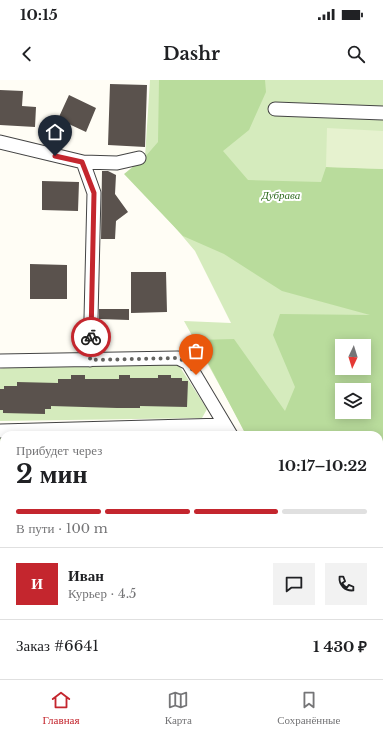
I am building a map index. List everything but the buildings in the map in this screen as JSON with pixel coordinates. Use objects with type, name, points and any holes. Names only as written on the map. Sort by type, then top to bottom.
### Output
[{"type":"street","points":[[275,109],[383,114]]},
{"type":"street","points":[[0,142],[82,162],[117,163],[139,158]]},
{"type":"street","points":[[82,162],[94,193],[90,360]]},
{"type":"street","points":[[0,361],[178,358],[188,363],[228,430]]},
{"type":"street","points":[[0,431],[228,430]]},
{"type":"green space","name":"Дубрава","points":[[150,80],[383,80],[383,431],[245,431],[184,321],[231,323],[195,251],[146,193],[145,157]]},
{"type":"green space","name":"Дубрава","points":[[159,80],[265,80],[266,92],[249,130],[223,151],[248,180],[321,182],[326,167],[383,169],[383,431],[244,431],[196,340],[234,339],[285,411],[295,387],[273,335],[280,314],[370,315],[282,291],[224,254],[183,236],[124,174],[145,157],[158,142]]},
{"type":"green space","points":[[327,128],[383,131],[383,169],[326,167]]},
{"type":"green space","points":[[178,364],[207,409],[202,418],[0,421],[0,369],[15,365]]},
{"type":"way so far","points":[[91,337],[90,360],[178,358],[188,363],[196,375]]},
{"type":"route","points":[[55,156],[82,162],[94,193],[91,337]]}]
